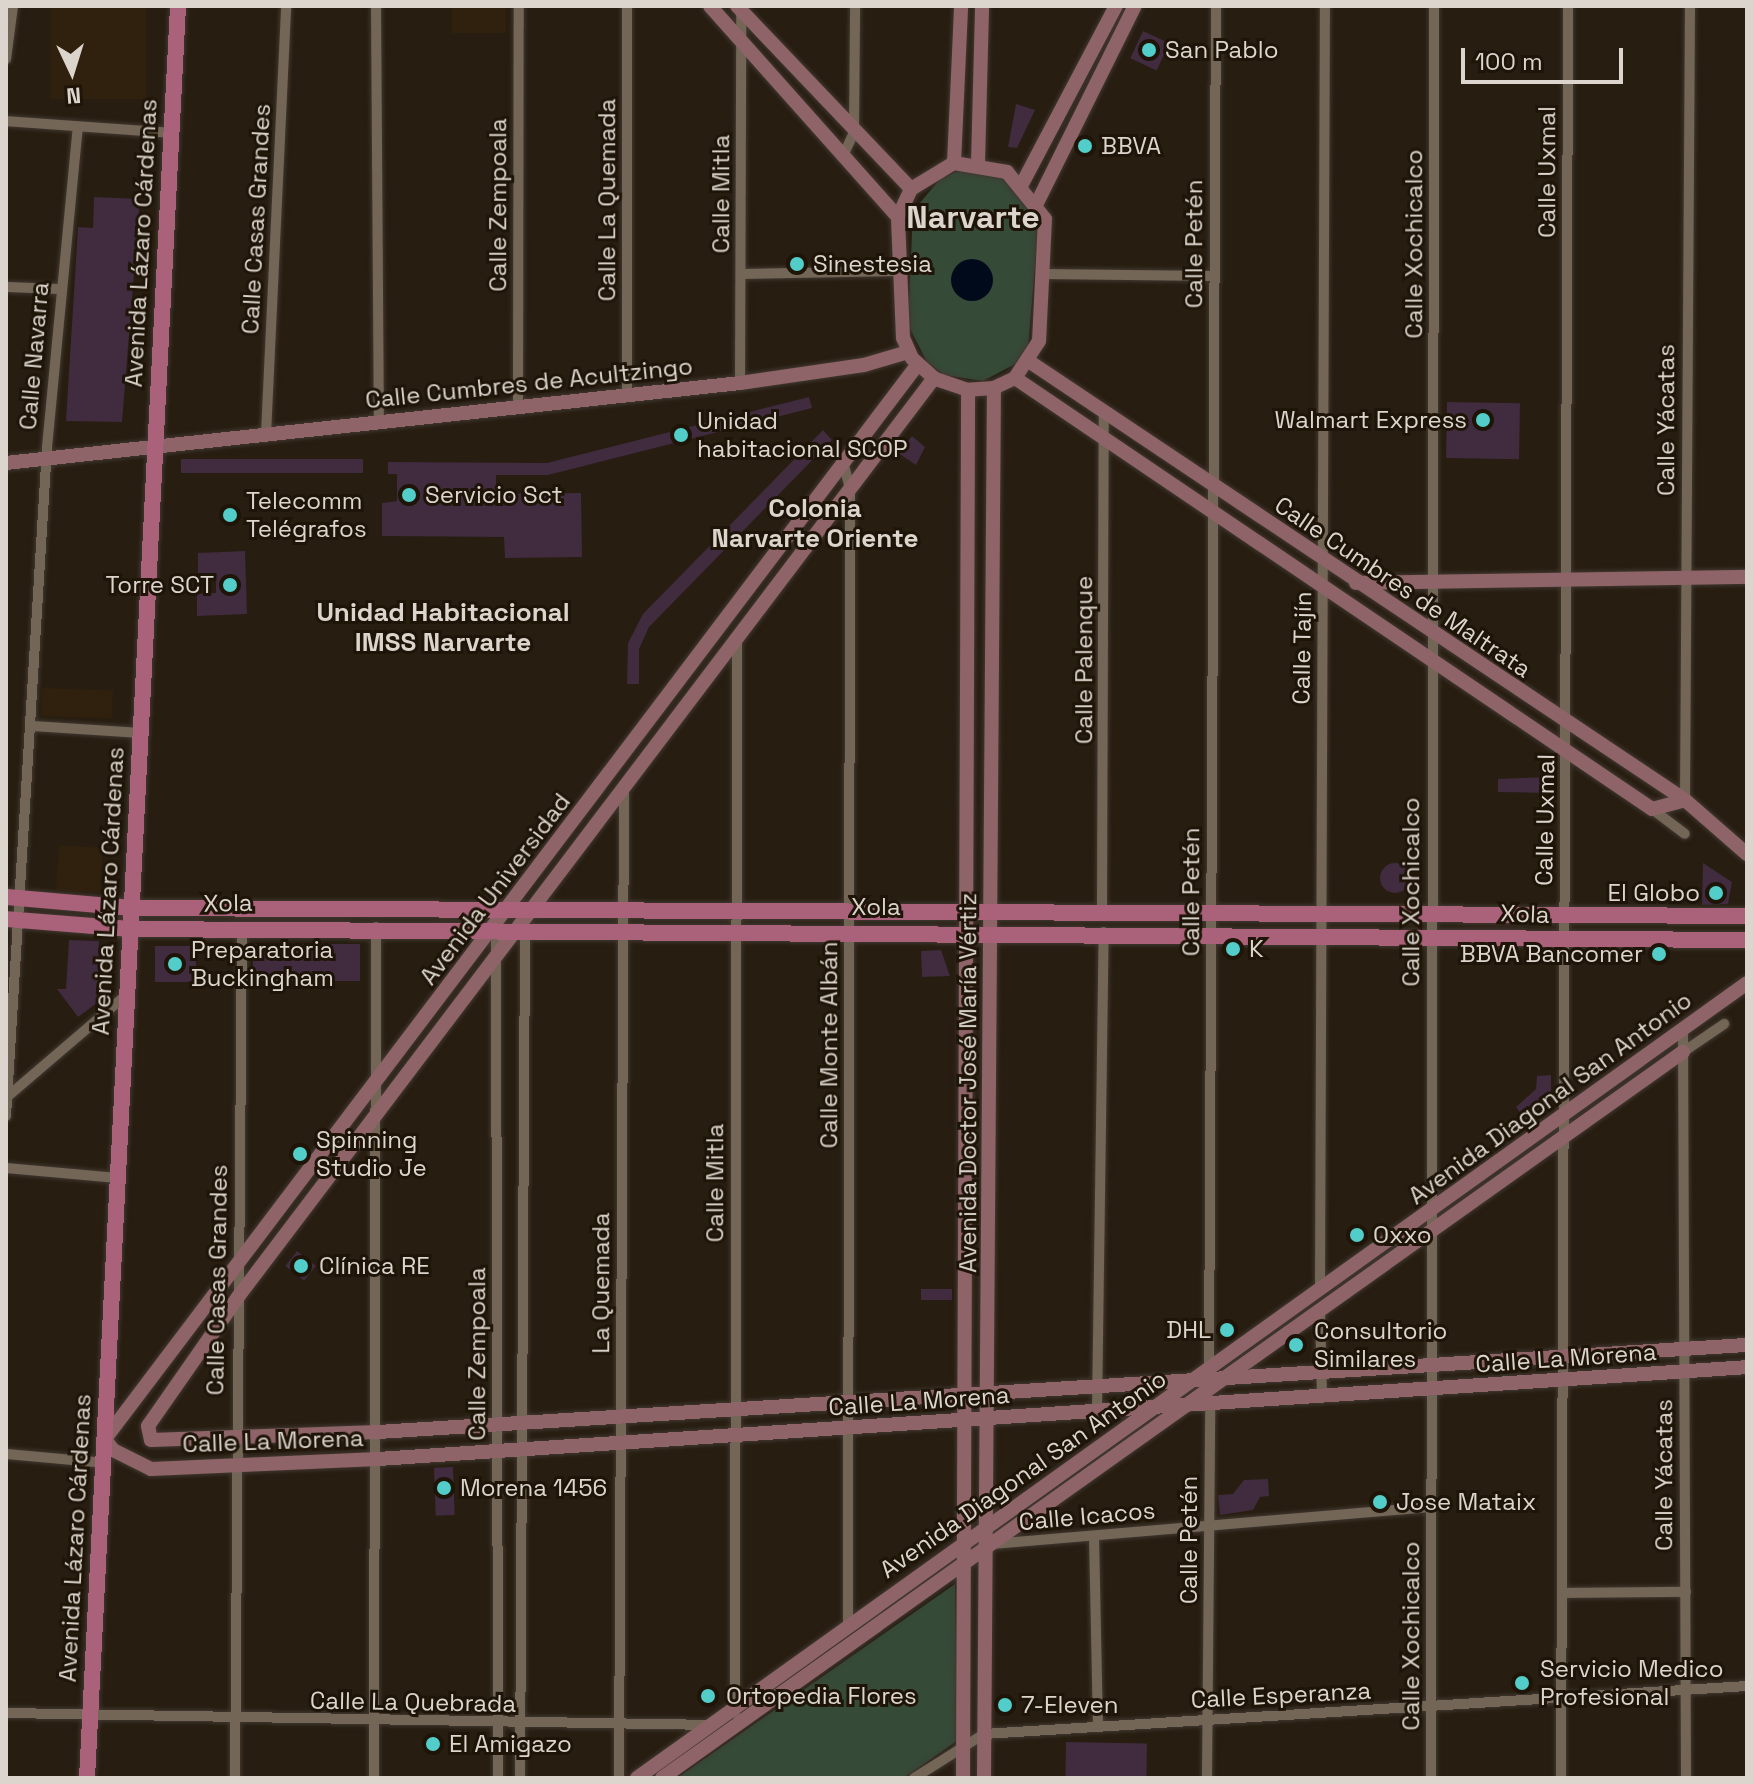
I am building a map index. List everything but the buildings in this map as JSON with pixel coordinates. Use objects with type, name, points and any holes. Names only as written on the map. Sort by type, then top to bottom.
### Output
[{"type":"main road","name":"Avenida Lázaro Cárdenas","points":[[87,1778],[178,6]]},
{"type":"main road","points":[[710,6],[898,217]]},
{"type":"main road","points":[[954,163],[961,6]]},
{"type":"main road","points":[[978,163],[982,6]]},
{"type":"main road","points":[[1037,203],[1135,6]]},
{"type":"main road","points":[[739,7],[911,189]]},
{"type":"main road","points":[[1022,184],[1114,8]]},
{"type":"main road","points":[[954,163],[978,163],[1022,184],[1045,219],[1042,325],[1030,362],[1015,378],[994,388],[968,390],[934,378],[913,358],[899,271],[898,217],[911,189],[954,163]]},
{"type":"main road","name":"Calle Cumbres de Acultzingo","points":[[6,463],[518,404],[740,383],[913,358]]},
{"type":"main road","name":"Avenida Universidad","points":[[105,1439],[375,1083],[496,930],[567,827],[844,465],[913,358]]},
{"type":"main road","name":"Calle Cumbres de Maltrata","points":[[1030,362],[1323,562],[1685,800],[1747,854]]},
{"type":"main road","name":"Avenida Universidad","points":[[148,1426],[238,1297],[497,956],[521,930],[585,840],[934,378]]},
{"type":"main road","name":"Calle Cumbres de Maltrata","points":[[1015,378],[1652,809]]},
{"type":"main road","name":"Avenida Doctor José María Vértiz","points":[[984,1778],[985,1525],[990,1392],[988,932],[994,388]]},
{"type":"main road","name":"Avenida Doctor José María Vértiz","points":[[963,1778],[963,1542],[968,1394],[968,390]]},
{"type":"main road","points":[[767,567],[782,581]]},
{"type":"main road","points":[[1356,583],[1747,577]]},
{"type":"main road","points":[[1652,809],[1685,800]]},
{"type":"main road","points":[[567,827],[585,840]]},
{"type":"main road","name":"Xola","points":[[14,898],[131,908],[850,907],[1431,910],[1747,916]]},
{"type":"main road","name":"Xola","points":[[12,920],[129,929],[850,930],[1430,934],[1563,940],[1747,940]]},
{"type":"main road","name":"Avenida Diagonal San Antonio","points":[[662,1778],[1188,1402],[1320,1290],[1747,983]]},
{"type":"main road","name":"Avenida Diagonal San Antonio","points":[[637,1778],[985,1525],[1192,1380],[1212,1382],[1683,1052]]},
{"type":"main road","name":"Calle La Morena","points":[[1212,1382],[1321,1371],[1747,1345]]},
{"type":"main road","name":"Calle La Morena","points":[[1212,1382],[1322,1394],[1747,1367]]},
{"type":"main road","name":"Calle La Morena","points":[[148,1426],[158,1443],[1192,1380]]},
{"type":"main road","name":"Calle La Morena","points":[[105,1439],[140,1467],[234,1464],[378,1459],[967,1420],[1188,1402]]},
{"type":"street","points":[[6,59],[13,6]]},
{"type":"street","name":"Calle Casas Grandes","points":[[266,434],[286,6]]},
{"type":"street","points":[[376,6],[379,420]]},
{"type":"street","name":"Calle Zempoala","points":[[518,404],[519,6]]},
{"type":"street","name":"Calle La Quemada","points":[[627,6],[627,394]]},
{"type":"street","points":[[843,156],[854,132],[855,6]]},
{"type":"street","name":"Calle Petén","points":[[1207,1778],[1212,1382],[1216,6]]},
{"type":"street","name":"Calle Tajín","points":[[1320,1290],[1325,6]]},
{"type":"street","name":"Calle Xochicalco","points":[[1431,1778],[1430,934],[1434,634],[1434,6]]},
{"type":"street","name":"Calle Uxmal","points":[[1561,1778],[1568,6]]},
{"type":"street","name":"Calle Yácatas","points":[[1685,800],[1690,6]]},
{"type":"street","name":"Calle Mitla","points":[[739,7],[740,383]]},
{"type":"street","points":[[1114,8],[1126,25]]},
{"type":"street","points":[[6,121],[172,133]]},
{"type":"street","name":"Calle Navarra","points":[[6,1116],[12,920],[34,726],[46,459],[78,127]]},
{"type":"street","points":[[741,274],[899,271]]},
{"type":"street","points":[[1043,274],[1213,276]]},
{"type":"street","points":[[6,287],[60,289]]},
{"type":"street","name":"Calle Palenque","points":[[1102,909],[1104,411]]},
{"type":"street","name":"Calle Monte Albán","points":[[844,465],[850,489],[848,1626]]},
{"type":"street","name":"Calle Mitla","points":[[735,1725],[737,640]]},
{"type":"street","points":[[34,726],[140,733]]},
{"type":"street","name":"La Quemada","points":[[619,1778],[624,788]]},
{"type":"street","name":"Calle Cumbres de Maltrata","points":[[1652,809],[1685,834]]},
{"type":"street","name":"Calle Casas Grandes","points":[[235,1778],[233,1438],[239,1262],[242,927]]},
{"type":"street","points":[[374,1778],[378,1459],[376,927]]},
{"type":"street","name":"Calle Zempoala","points":[[496,930],[498,1778]]},
{"type":"street","name":"Calle Zempoala","points":[[520,1778],[524,1449],[521,930]]},
{"type":"street","points":[[1097,1410],[1104,932]]},
{"type":"street","points":[[7,1097],[127,994]]},
{"type":"street","name":"Avenida Diagonal San Antonio","points":[[1683,1052],[1724,1024]]},
{"type":"street","name":"Calle Yácatas","points":[[1683,1029],[1687,1348],[1686,1778]]},
{"type":"street","points":[[6,1168],[118,1178]]},
{"type":"street","points":[[1320,1309],[1322,1394]]},
{"type":"street","points":[[6,1454],[104,1463]]},
{"type":"street","name":"Calle Icacos","points":[[985,1545],[1431,1507]]},
{"type":"street","points":[[1094,1536],[1098,1726]]},
{"type":"street","points":[[1562,1593],[1686,1592]]},
{"type":"street","name":"Calle Esperanza","points":[[914,1778],[963,1742],[984,1734],[1747,1686]]},
{"type":"street","name":"Calle La Quebrada","points":[[6,1713],[236,1720],[735,1725]]},
{"type":"shaded area","points":[[51,6],[146,6],[146,99],[51,99]]},
{"type":"shaded area","points":[[452,6],[506,6],[506,33],[452,33]]},
{"type":"shaded area","points":[[42,688],[113,690],[112,718],[41,716]]},
{"type":"shaded area","points":[[59,845],[103,848],[100,893],[56,890]]},
{"type":"green space","points":[[960,170],[1001,174],[1039,220],[1028,347],[1017,363],[983,381],[944,375],[927,362],[908,325],[913,211],[940,179]]},
{"type":"green space","points":[[955,1584],[958,1740],[904,1778],[677,1778]]},
{"type":"water","points":[[972,259],[987,265],[993,280],[987,295],[972,301],[957,295],[951,280],[957,265]]},
{"type":"place","name":"San Pablo","points":[[1149,50]]},
{"type":"place","name":"BBVA","points":[[1085,146]]},
{"type":"place","name":"Sinestesia","points":[[797,264]]},
{"type":"place","name":"Walmart Express","points":[[1483,420]]},
{"type":"place","name":"Unidad habitacional SCOP","points":[[681,435]]},
{"type":"place","name":"Servicio Sct","points":[[409,495]]},
{"type":"place","name":"Telecomm Telégrafos","points":[[230,515]]},
{"type":"place","name":"Torre SCT","points":[[230,585]]},
{"type":"place","name":"El Globo","points":[[1716,893]]},
{"type":"place","name":"K","points":[[1233,949]]},
{"type":"place","name":"BBVA Bancomer","points":[[1659,954]]},
{"type":"place","name":"Preparatoria Buckingham","points":[[175,964]]},
{"type":"place","name":"Spinning Studio Je","points":[[300,1154]]},
{"type":"place","name":"Oxxo","points":[[1357,1235]]},
{"type":"place","name":"Clínica RE","points":[[301,1266]]},
{"type":"place","name":"DHL","points":[[1227,1330]]},
{"type":"place","name":"Consultorio Similares","points":[[1296,1345]]},
{"type":"place","name":"Morena 1456","points":[[444,1488]]},
{"type":"place","name":"Jose Mataix","points":[[1380,1502]]},
{"type":"place","name":"Servicio Medico Profesional","points":[[1522,1683]]},
{"type":"place","name":"Ortopedia Flores","points":[[708,1696]]},
{"type":"place","name":"7-Eleven","points":[[1005,1705]]},
{"type":"place","name":"El Amigazo","points":[[433,1744]]},
{"type":"district","name":"Narvarte","points":[[973,217]]},
{"type":"district","name":"Colonia Narvarte Oriente","points":[[815,524]]},
{"type":"district","name":"Unidad Habitacional IMSS Narvarte","points":[[443,628]]}]
